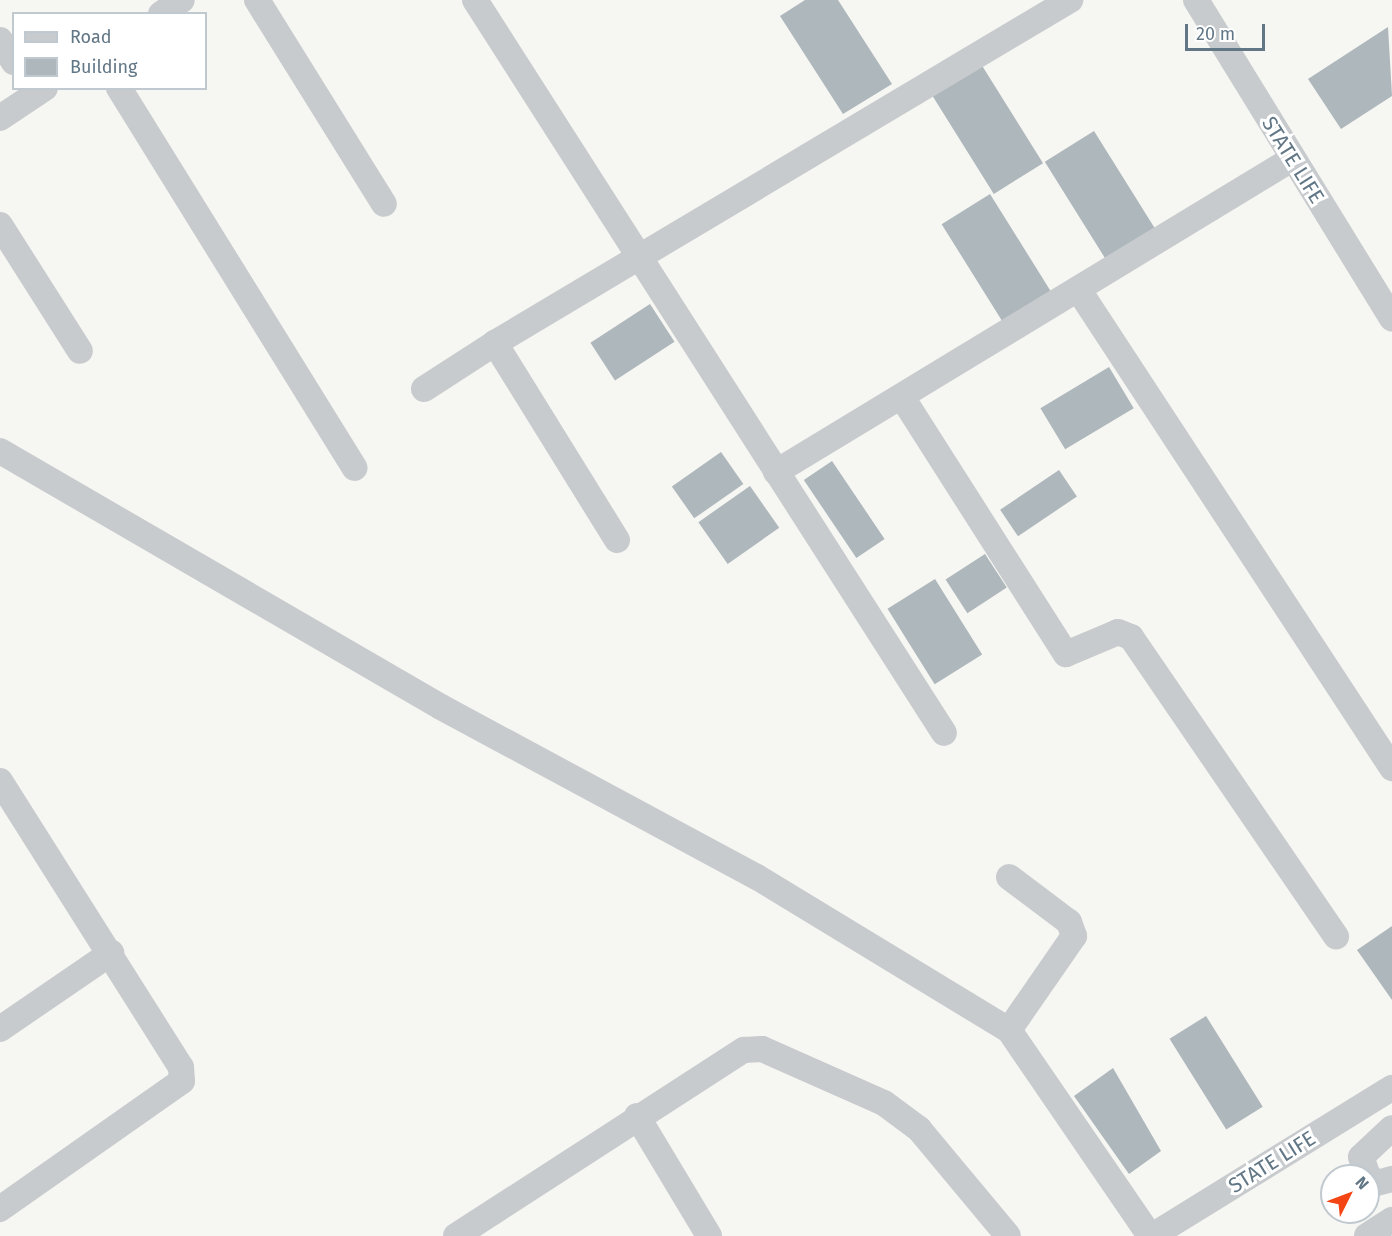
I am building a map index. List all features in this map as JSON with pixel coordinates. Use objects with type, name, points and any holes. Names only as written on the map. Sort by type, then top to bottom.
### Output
[{"type":"street","points":[[164,12],[182,0]]},
{"type":"street","points":[[257,0],[384,204]]},
{"type":"street","points":[[475,0],[944,733]]},
{"type":"street","points":[[424,389],[495,343],[1070,0]]},
{"type":"street","name":"STATE LIFE","points":[[1203,3],[1292,159],[1392,320]]},
{"type":"street","points":[[0,40],[12,59]]},
{"type":"street","points":[[120,90],[355,468]]},
{"type":"street","points":[[0,118],[36,91]]},
{"type":"street","points":[[776,472],[1292,159]]},
{"type":"street","points":[[0,225],[80,351]]},
{"type":"street","points":[[1078,289],[1392,768]]},
{"type":"street","points":[[495,343],[617,540]]},
{"type":"street","points":[[902,397],[1066,654],[1118,632],[1131,637],[1336,936]]},
{"type":"street","points":[[0,451],[441,707],[756,877],[1009,1030],[1151,1236]]},
{"type":"street","points":[[0,782],[111,953],[181,1067],[182,1081],[0,1209]]},
{"type":"street","points":[[1009,877],[1069,922],[1074,936],[1070,950],[1009,1030]]},
{"type":"street","points":[[0,1029],[111,953]]},
{"type":"street","points":[[456,1236],[637,1116],[744,1050],[762,1049],[884,1103],[919,1129],[1008,1236]]},
{"type":"street","name":"STATE LIFE","points":[[1151,1236],[1392,1088]]},
{"type":"street","points":[[637,1116],[709,1236]]},
{"type":"street","points":[[1364,1164],[1361,1156],[1392,1128]]},
{"type":"street","points":[[1366,1236],[1392,1220]]},
{"type":"building","points":[[805,0],[838,0],[892,84],[843,114],[780,16]]},
{"type":"building","points":[[1388,27],[1392,96],[1341,129],[1308,79]]},
{"type":"building","points":[[981,64],[1043,163],[994,194],[932,95]]},
{"type":"building","points":[[1094,131],[1156,230],[1107,261],[1045,162]]},
{"type":"building","points":[[990,194],[1052,293],[1004,323],[942,224]]},
{"type":"building","points":[[650,304],[675,342],[615,380],[590,343]]},
{"type":"building","points":[[1109,367],[1134,408],[1065,449],[1040,408]]},
{"type":"building","points":[[721,452],[743,484],[694,518],[672,486]]},
{"type":"building","points":[[832,461],[885,539],[856,558],[804,480]]},
{"type":"building","points":[[1059,470],[1077,497],[1018,536],[1000,510]]},
{"type":"building","points":[[750,486],[779,528],[728,564],[698,522]]},
{"type":"building","points":[[985,554],[1007,588],[967,613],[946,580]]},
{"type":"building","points":[[935,579],[982,654],[935,684],[888,609]]},
{"type":"building","points":[[1392,926],[1392,1000],[1357,950]]},
{"type":"building","points":[[1206,1016],[1263,1107],[1226,1130],[1170,1039]]},
{"type":"building","points":[[1113,1068],[1161,1151],[1129,1174],[1074,1096]]}]
